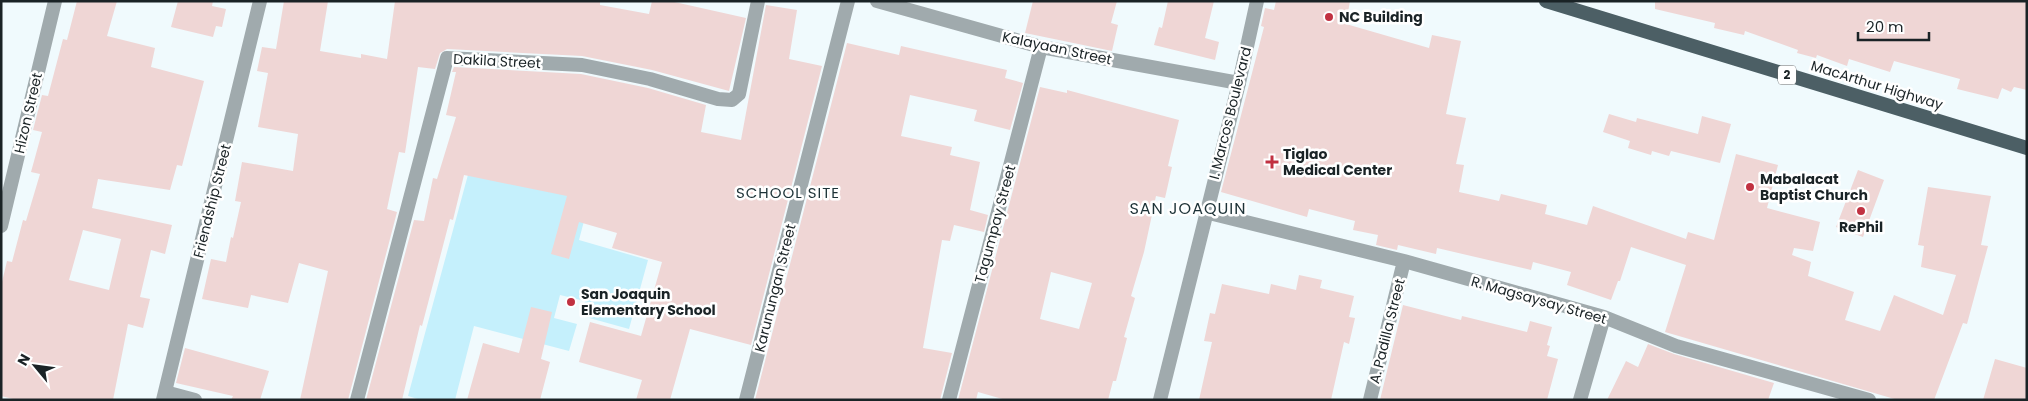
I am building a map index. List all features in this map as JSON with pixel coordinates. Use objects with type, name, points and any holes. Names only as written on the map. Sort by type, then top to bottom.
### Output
[{"type":"highway","name":"MacArthur Highway","points":[[1546,1],[2027,148]]},
{"type":"street","name":"Hizon Street","points":[[1,226],[55,1]]},
{"type":"street","name":"Friendship Street","points":[[164,396],[260,1]]},
{"type":"street","name":"Dakila Street","points":[[356,400],[447,58],[582,66],[650,79],[732,100],[739,94],[758,1]]},
{"type":"street","name":"Karunungan Street","points":[[746,400],[848,1]]},
{"type":"street","name":"Kalayaan Street","points":[[877,1],[1041,48],[1239,83]]},
{"type":"street","name":"I. Marcos Boulevard","points":[[1160,400],[1205,212],[1239,83],[1257,1]]},
{"type":"street","name":"Tagumpay Street","points":[[949,400],[1041,48]]},
{"type":"street","name":"R. Magsaysay Street","points":[[1205,212],[1404,261],[1604,317],[1676,346],[1869,400]]},
{"type":"street","name":"A. Padilla Street","points":[[1370,400],[1404,261]]},
{"type":"street","points":[[1580,400],[1604,317]]},
{"type":"street","points":[[164,396],[195,400]]},
{"type":"shaded area","points":[[472,160],[593,187],[579,240],[648,260],[629,329],[582,316],[585,301],[560,295],[554,318],[577,324],[569,351],[474,326],[455,400],[421,400],[408,396]]},
{"type":"building","points":[[77,1],[117,1],[107,36],[155,48],[151,67],[204,81],[182,166],[177,165],[170,190],[98,179],[92,208],[172,225],[165,254],[151,250],[140,297],[150,299],[143,328],[128,324],[113,400],[17,400],[1,396],[1,286],[7,261],[12,262],[23,220],[26,221],[40,174],[31,172],[42,132],[33,130],[42,95],[48,96],[63,39],[67,40]],"holes":[[[83,230],[121,239],[109,290],[69,280]]]},
{"type":"building","points":[[178,1],[213,1],[212,6],[226,9],[222,27],[216,26],[213,37],[171,27]]},
{"type":"building","points":[[284,1],[328,1],[320,51],[361,58],[361,54],[387,59],[395,1],[600,1],[600,5],[649,14],[652,1],[670,1],[746,18],[729,91],[652,70],[582,56],[447,49],[440,53],[435,69],[418,67],[405,153],[399,152],[387,209],[397,212],[348,400],[300,400],[328,271],[299,263],[288,303],[251,295],[248,308],[202,299],[211,259],[226,262],[241,202],[235,201],[242,162],[293,171],[298,134],[258,127],[268,73],[257,71],[262,47],[276,49]]},
{"type":"building","points":[[1033,1],[1117,1],[1111,23],[1118,25],[1112,51],[1025,33]]},
{"type":"building","points":[[1168,1],[1214,1],[1205,38],[1219,42],[1215,60],[1154,45],[1159,27],[1162,28]]},
{"type":"building","points":[[1276,1],[1350,1],[1346,24],[1429,48],[1432,35],[1461,41],[1446,114],[1466,118],[1456,164],[1464,165],[1459,192],[1499,201],[1501,194],[1547,205],[1545,214],[1587,225],[1593,206],[1686,239],[1688,232],[1714,240],[1736,154],[1778,165],[1767,208],[1820,222],[1813,251],[1794,248],[1792,255],[1811,262],[1808,276],[1854,292],[1845,320],[1880,331],[1894,295],[1943,315],[1956,275],[1921,267],[1924,246],[1918,245],[1928,187],[1991,196],[1981,245],[1988,246],[1967,324],[1963,323],[1934,400],[1898,400],[1665,332],[1686,265],[1631,247],[1620,281],[1618,281],[1611,300],[1567,285],[1571,272],[1533,262],[1531,270],[1437,248],[1436,254],[1398,245],[1397,250],[1376,245],[1378,235],[1353,230],[1355,221],[1309,209],[1307,217],[1221,192],[1264,27],[1261,26],[1265,8],[1274,10]]},
{"type":"building","points":[[1655,1],[2027,1],[2027,90],[2014,87],[2011,92],[2002,88],[1998,99],[1957,89],[1960,79],[1894,61],[1890,72],[1849,59],[1847,66],[1817,55],[1816,58],[1797,53],[1798,50],[1745,31],[1744,35],[1714,28],[1715,23],[1655,9]]},
{"type":"building","points":[[766,5],[797,10],[789,59],[822,66],[751,345],[690,329],[670,400],[636,400],[642,380],[579,362],[590,322],[641,336],[662,262],[612,248],[617,233],[579,222],[569,259],[551,254],[567,196],[464,175],[453,220],[450,219],[422,326],[420,325],[402,400],[366,400],[414,220],[424,221],[433,178],[437,179],[456,117],[446,115],[456,72],[452,72],[454,67],[581,74],[648,88],[706,105],[701,132],[741,140]]},
{"type":"building","points":[[847,43],[899,55],[901,46],[1007,70],[1005,78],[1023,83],[1010,130],[974,121],[977,110],[910,95],[901,136],[952,147],[950,155],[980,162],[970,210],[988,215],[984,232],[954,225],[950,241],[942,240],[923,348],[952,353],[940,400],[755,400]]},
{"type":"building","points":[[1040,87],[1067,93],[1067,90],[1179,120],[1168,166],[1172,167],[1165,198],[1156,196],[1144,252],[1131,296],[1135,298],[1124,337],[1127,338],[1116,381],[1113,381],[1108,400],[1006,400],[978,392],[976,400],[958,400]],"holes":[[[1051,272],[1092,283],[1079,329],[1040,319]]]},
{"type":"building","points":[[1609,114],[1636,122],[1637,118],[1698,134],[1702,116],[1731,124],[1720,163],[1671,151],[1669,156],[1652,151],[1651,155],[1628,148],[1630,141],[1603,132]]},
{"type":"building","points":[[1858,170],[1884,180],[1863,237],[1836,227]]},
{"type":"building","points":[[1299,275],[1322,280],[1320,288],[1354,296],[1349,317],[1355,318],[1349,344],[1344,342],[1331,400],[1199,400],[1212,342],[1204,341],[1210,313],[1215,314],[1222,284],[1269,294],[1271,284],[1296,290]]},
{"type":"building","points":[[1403,305],[1461,320],[1462,316],[1527,332],[1530,321],[1552,327],[1547,345],[1550,346],[1547,356],[1558,359],[1547,400],[1380,400]]},
{"type":"building","points":[[531,307],[552,312],[541,359],[550,362],[540,400],[467,400],[483,343],[519,353]]},
{"type":"building","points":[[1648,344],[1674,354],[1774,383],[1768,400],[1607,400],[1626,361],[1638,367]]},
{"type":"building","points":[[185,348],[269,371],[260,400],[231,400],[233,396],[176,383]]},
{"type":"building","points":[[1995,359],[2027,368],[2027,400],[1983,400]]},
{"type":"place","name":"NC Building","points":[[1329,17]]},
{"type":"place","name":"Tiglao Medical Center","points":[[1272,162]]},
{"type":"place","name":"Mabalacat Baptist Church","points":[[1750,187]]},
{"type":"place","name":"RePhil","points":[[1861,211]]},
{"type":"place","name":"San Joaquin Elementary School","points":[[571,302]]},
{"type":"district","name":"SCHOOL SITE","points":[[788,193]]},
{"type":"district","name":"SAN JOAQUIN","points":[[1188,208]]}]
